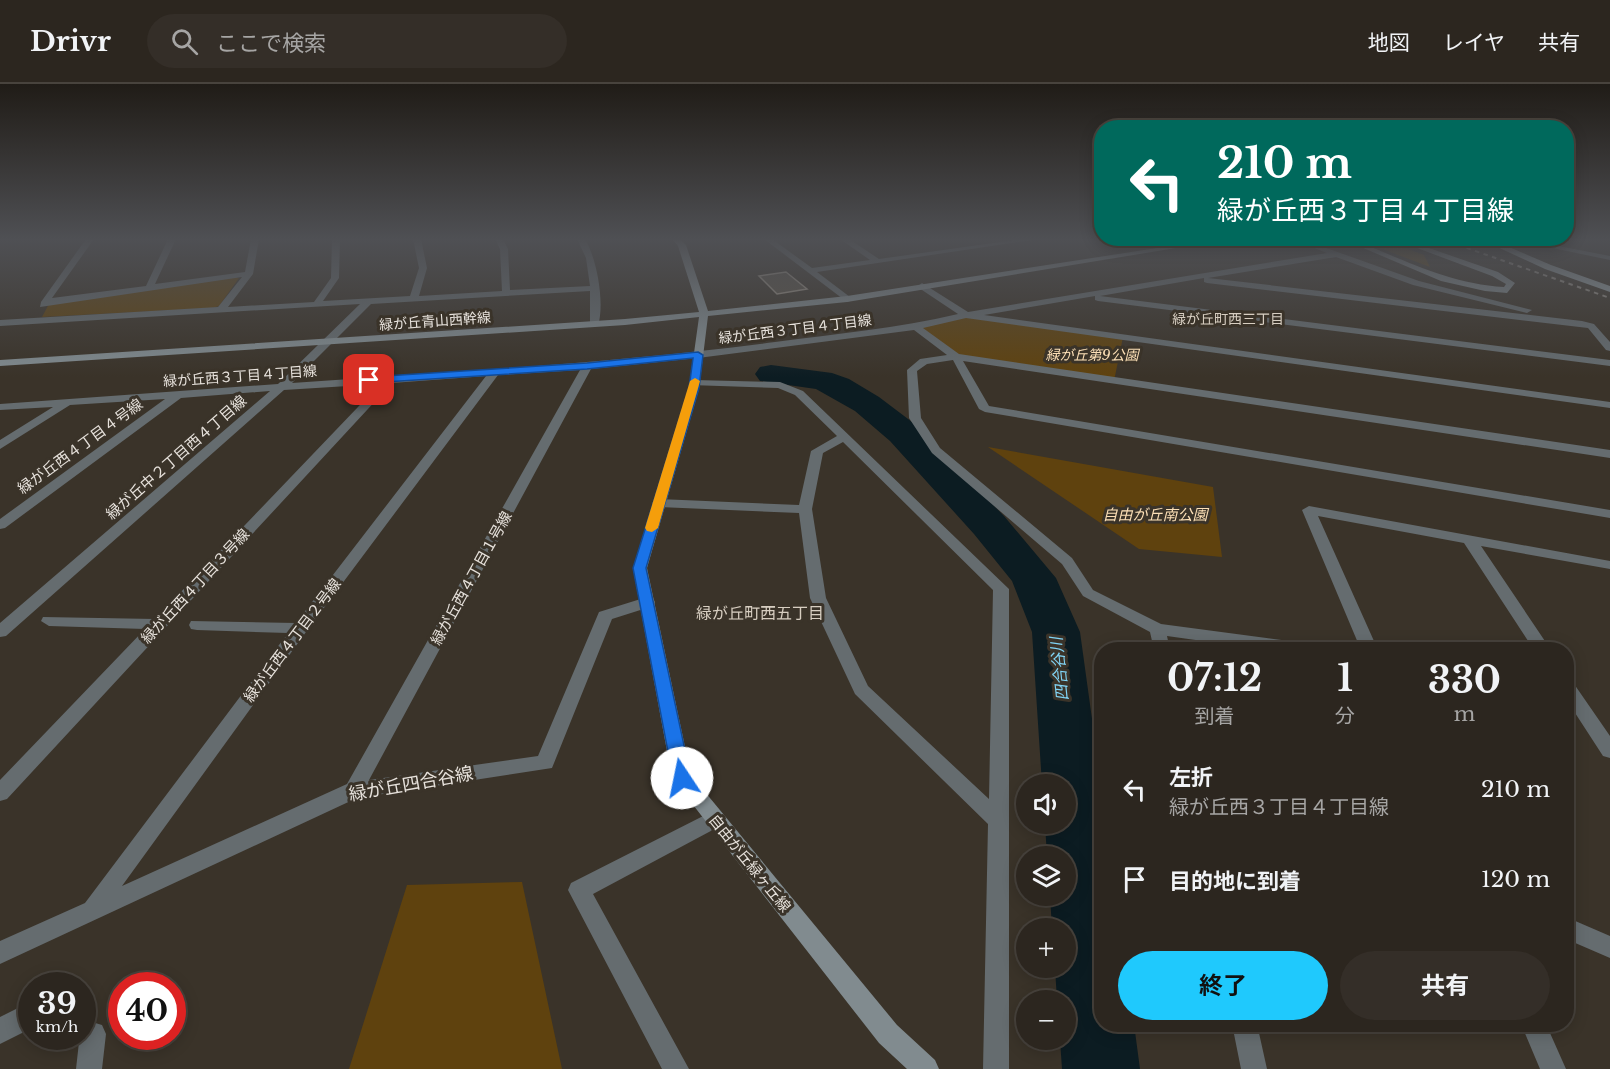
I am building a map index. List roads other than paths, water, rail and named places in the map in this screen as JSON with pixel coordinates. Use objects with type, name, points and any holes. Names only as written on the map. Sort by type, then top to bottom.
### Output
[{"type":"street","points":[[31,322],[57,285]]},
{"type":"street","points":[[45,302],[171,285]]},
{"type":"street","points":[[221,310],[240,285]]},
{"type":"street","points":[[317,304],[330,285]]},
{"type":"street","points":[[414,299],[418,285]]},
{"type":"street","points":[[506,285],[506,293]]},
{"type":"street","points":[[594,285],[595,324]]},
{"type":"street","name":"自由が丘緑ヶ丘線","points":[[695,285],[704,314],[694,383],[640,568],[682,778],[888,1034],[926,1069]]},
{"type":"street","points":[[828,285],[846,299]]},
{"type":"street","name":"緑が丘青山西幹線","points":[[0,363],[595,324],[846,299],[928,285]]},
{"type":"street","name":"緑が丘西３丁目４丁目線","points":[[0,407],[587,366],[698,355],[916,327],[966,315],[1147,285]]},
{"type":"street","points":[[1248,285],[1592,326]]},
{"type":"street","points":[[1424,285],[1592,326],[1610,348]]},
{"type":"street","points":[[1459,285],[1482,290],[1507,290],[1510,285]]},
{"type":"street","points":[[922,286],[966,315],[1610,405]]},
{"type":"street","points":[[0,323],[594,288]]},
{"type":"street","points":[[1080,296],[1610,363]]},
{"type":"street","name":"緑が丘中２丁目西４丁目線","points":[[0,632],[7,620],[284,386],[368,302]]},
{"type":"street","points":[[916,327],[956,357],[985,409],[1610,514]]},
{"type":"street","points":[[1253,642],[1157,629],[1088,593],[1067,561],[936,450],[915,418],[912,370],[924,361],[956,357],[1610,454]]},
{"type":"street","name":"緑が丘西４丁目１号線","points":[[354,790],[587,366]]},
{"type":"street","name":"緑が丘西４丁目２号線","points":[[92,909],[300,628],[495,372]]},
{"type":"street","name":"緑が丘西４丁目３号線","points":[[0,793],[390,379]]},
{"type":"street","points":[[694,383],[780,384],[799,393],[1001,589],[996,1069]]},
{"type":"street","name":"緑が丘西４丁目４号線","points":[[0,525],[179,394]]},
{"type":"street","points":[[0,445],[68,402]]},
{"type":"street","points":[[844,437],[817,452],[805,509],[818,598],[861,690],[999,822]]},
{"type":"street","points":[[659,503],[805,509]]},
{"type":"street","points":[[1367,642],[1309,510],[1610,565]]},
{"type":"street","points":[[1469,539],[1538,642]]},
{"type":"street","name":"緑が丘四合谷線","points":[[0,953],[354,790],[545,764],[605,616],[647,602]]},
{"type":"street","points":[[49,621],[159,624]]},
{"type":"street","points":[[197,625],[300,628]]},
{"type":"street","points":[[1157,629],[1160,642]]},
{"type":"street","points":[[1574,697],[1610,751]]},
{"type":"street","points":[[676,1069],[579,890],[715,819]]},
{"type":"street","points":[[1574,931],[1610,947]]},
{"type":"street","points":[[0,1031],[18,1021]]},
{"type":"street","points":[[1246,1032],[1254,1069]]},
{"type":"street","points":[[1537,1032],[1553,1069]]},
{"type":"street","points":[[89,1069],[91,1050]]},
{"type":"waterway","name":"四合谷川","points":[[771,374],[821,380],[838,386],[867,404],[903,433],[989,525],[1033,578],[1056,632],[1094,1001]]},
{"type":"waterway","name":"四合谷川","points":[[1097,1032],[1101,1069]]},
{"type":"railway","points":[[1573,285],[1610,298]]},
{"type":"district","name":"緑が丘町西三丁目","points":[[1228,319]]},
{"type":"district","name":"緑が丘町西五丁目","points":[[760,613]]},
{"type":"park label","name":"緑が丘第9公園","points":[[1092,355]]},
{"type":"park label","name":"自由が丘南公園","points":[[1155,514]]}]
